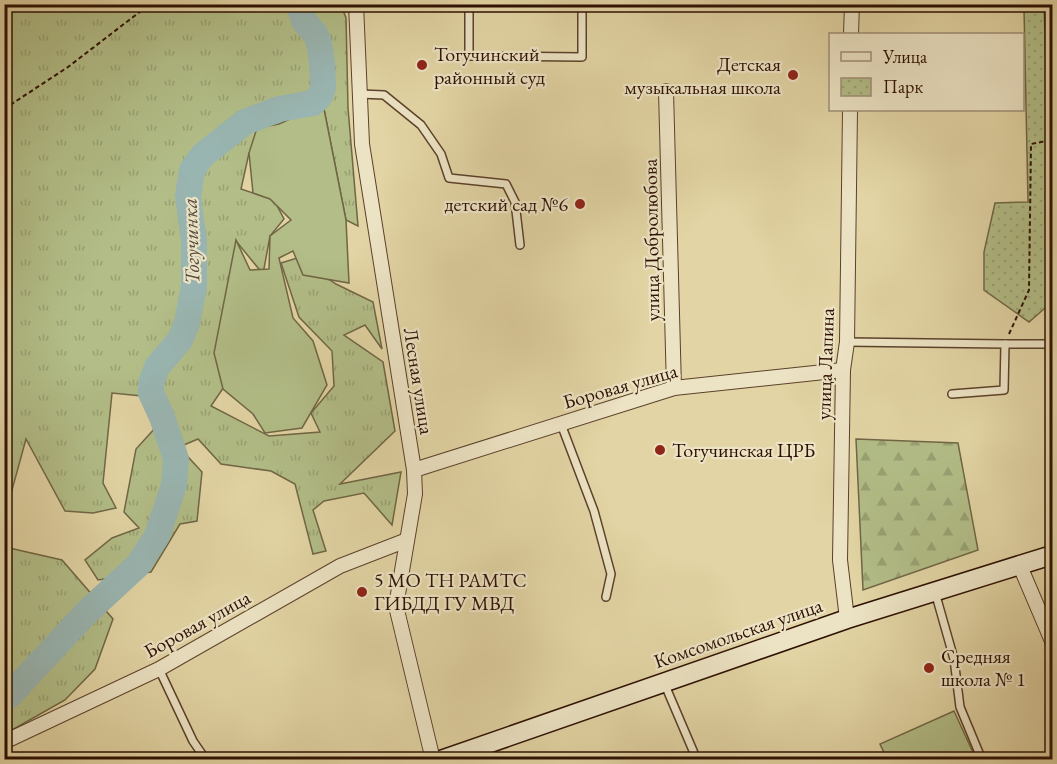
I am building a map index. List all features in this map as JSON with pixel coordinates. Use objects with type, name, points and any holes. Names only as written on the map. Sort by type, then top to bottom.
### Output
[{"type":"main road","name":"Комсомольская улица","points":[[441,759],[847,619],[1053,555]]},
{"type":"street","name":"Лесная улица","points":[[356,4],[362,144],[414,470],[415,494],[396,606],[433,759]]},
{"type":"street","points":[[851,33],[852,4]]},
{"type":"street","name":"улица Добролюбова","points":[[666,91],[674,388]]},
{"type":"street","name":"улица Лапина","points":[[847,619],[840,560],[843,370],[847,342],[850,111]]},
{"type":"street","name":"Боровая улица","points":[[414,470],[674,388],[843,370]]},
{"type":"street","name":"Боровая улица","points":[[4,742],[159,669],[340,566],[407,540]]},
{"type":"street","points":[[1020,566],[1053,641]]},
{"type":"lane","points":[[469,4],[469,56],[582,57],[582,4]]},
{"type":"lane","points":[[360,94],[384,95],[421,125],[441,154],[449,178],[506,184],[515,201],[520,245]]},
{"type":"lane","points":[[847,342],[1053,344]]},
{"type":"lane","points":[[952,394],[1004,390],[1005,344]]},
{"type":"lane","points":[[561,424],[594,511],[611,574],[606,597]]},
{"type":"lane","points":[[934,591],[954,659],[960,706],[982,759]]},
{"type":"lane","points":[[159,669],[193,741],[206,759]]},
{"type":"lane","points":[[664,682],[697,759]]},
{"type":"path","points":[[4,109],[68,68],[150,4]]},
{"type":"path","points":[[1005,344],[1029,290],[1031,144],[1053,140]]},
{"type":"green space","points":[[5,5],[341,5],[346,18],[348,108],[358,226],[346,220],[323,104],[249,153],[241,189],[274,200],[284,219],[270,236],[263,274],[236,241],[232,375],[211,406],[269,436],[320,432],[311,413],[334,386],[332,351],[299,317],[281,263],[297,258],[336,284],[373,302],[382,349],[365,325],[344,335],[383,362],[395,431],[340,484],[401,472],[392,525],[364,493],[324,501],[313,510],[326,551],[313,554],[295,484],[271,471],[221,464],[198,439],[179,447],[202,472],[197,521],[180,524],[151,572],[98,580],[85,560],[112,538],[139,528],[124,512],[136,449],[156,427],[142,396],[112,393],[103,483],[116,508],[93,513],[65,511],[26,439],[9,501],[5,502]]},
{"type":"green space","points":[[1044,7],[1046,61],[1052,62],[1052,302],[1029,322],[984,290],[984,252],[995,203],[1028,202],[1024,8]]},
{"type":"green space","points":[[323,104],[346,220],[349,283],[303,275],[293,251],[279,258],[293,318],[313,341],[327,385],[302,428],[265,433],[253,414],[223,389],[214,353],[236,240],[250,270],[269,269],[270,236],[291,220],[270,199],[253,193],[249,153],[257,128],[279,124]]},
{"type":"green space","points":[[856,439],[958,443],[978,550],[863,590]]},
{"type":"green space","points":[[5,547],[62,560],[113,619],[95,669],[65,700],[5,734]]},
{"type":"green space","points":[[954,711],[976,759],[887,759],[880,744]]},
{"type":"waterway","name":"Тогучинка","points":[[4,698],[10,695],[86,613],[138,565],[157,536],[174,485],[176,459],[151,393],[151,384],[157,367],[180,340],[187,323],[194,287],[194,241],[188,196],[192,170],[203,155],[245,122],[279,109],[313,103],[320,96],[323,88],[319,43],[316,35],[304,21],[299,4]]},
{"type":"place","name":"Тогучинский районный суд","points":[[422,65]]},
{"type":"place","name":"Детская музыкальная школа","points":[[793,75]]},
{"type":"place","name":"детский сад №6","points":[[580,204]]},
{"type":"place","name":"Тогучинская ЦРБ","points":[[660,450]]},
{"type":"place","name":"5 МО ТН РАМТС ГИБДД ГУ МВД","points":[[362,592]]},
{"type":"place","name":"Средняя школа № 1","points":[[929,668]]}]
